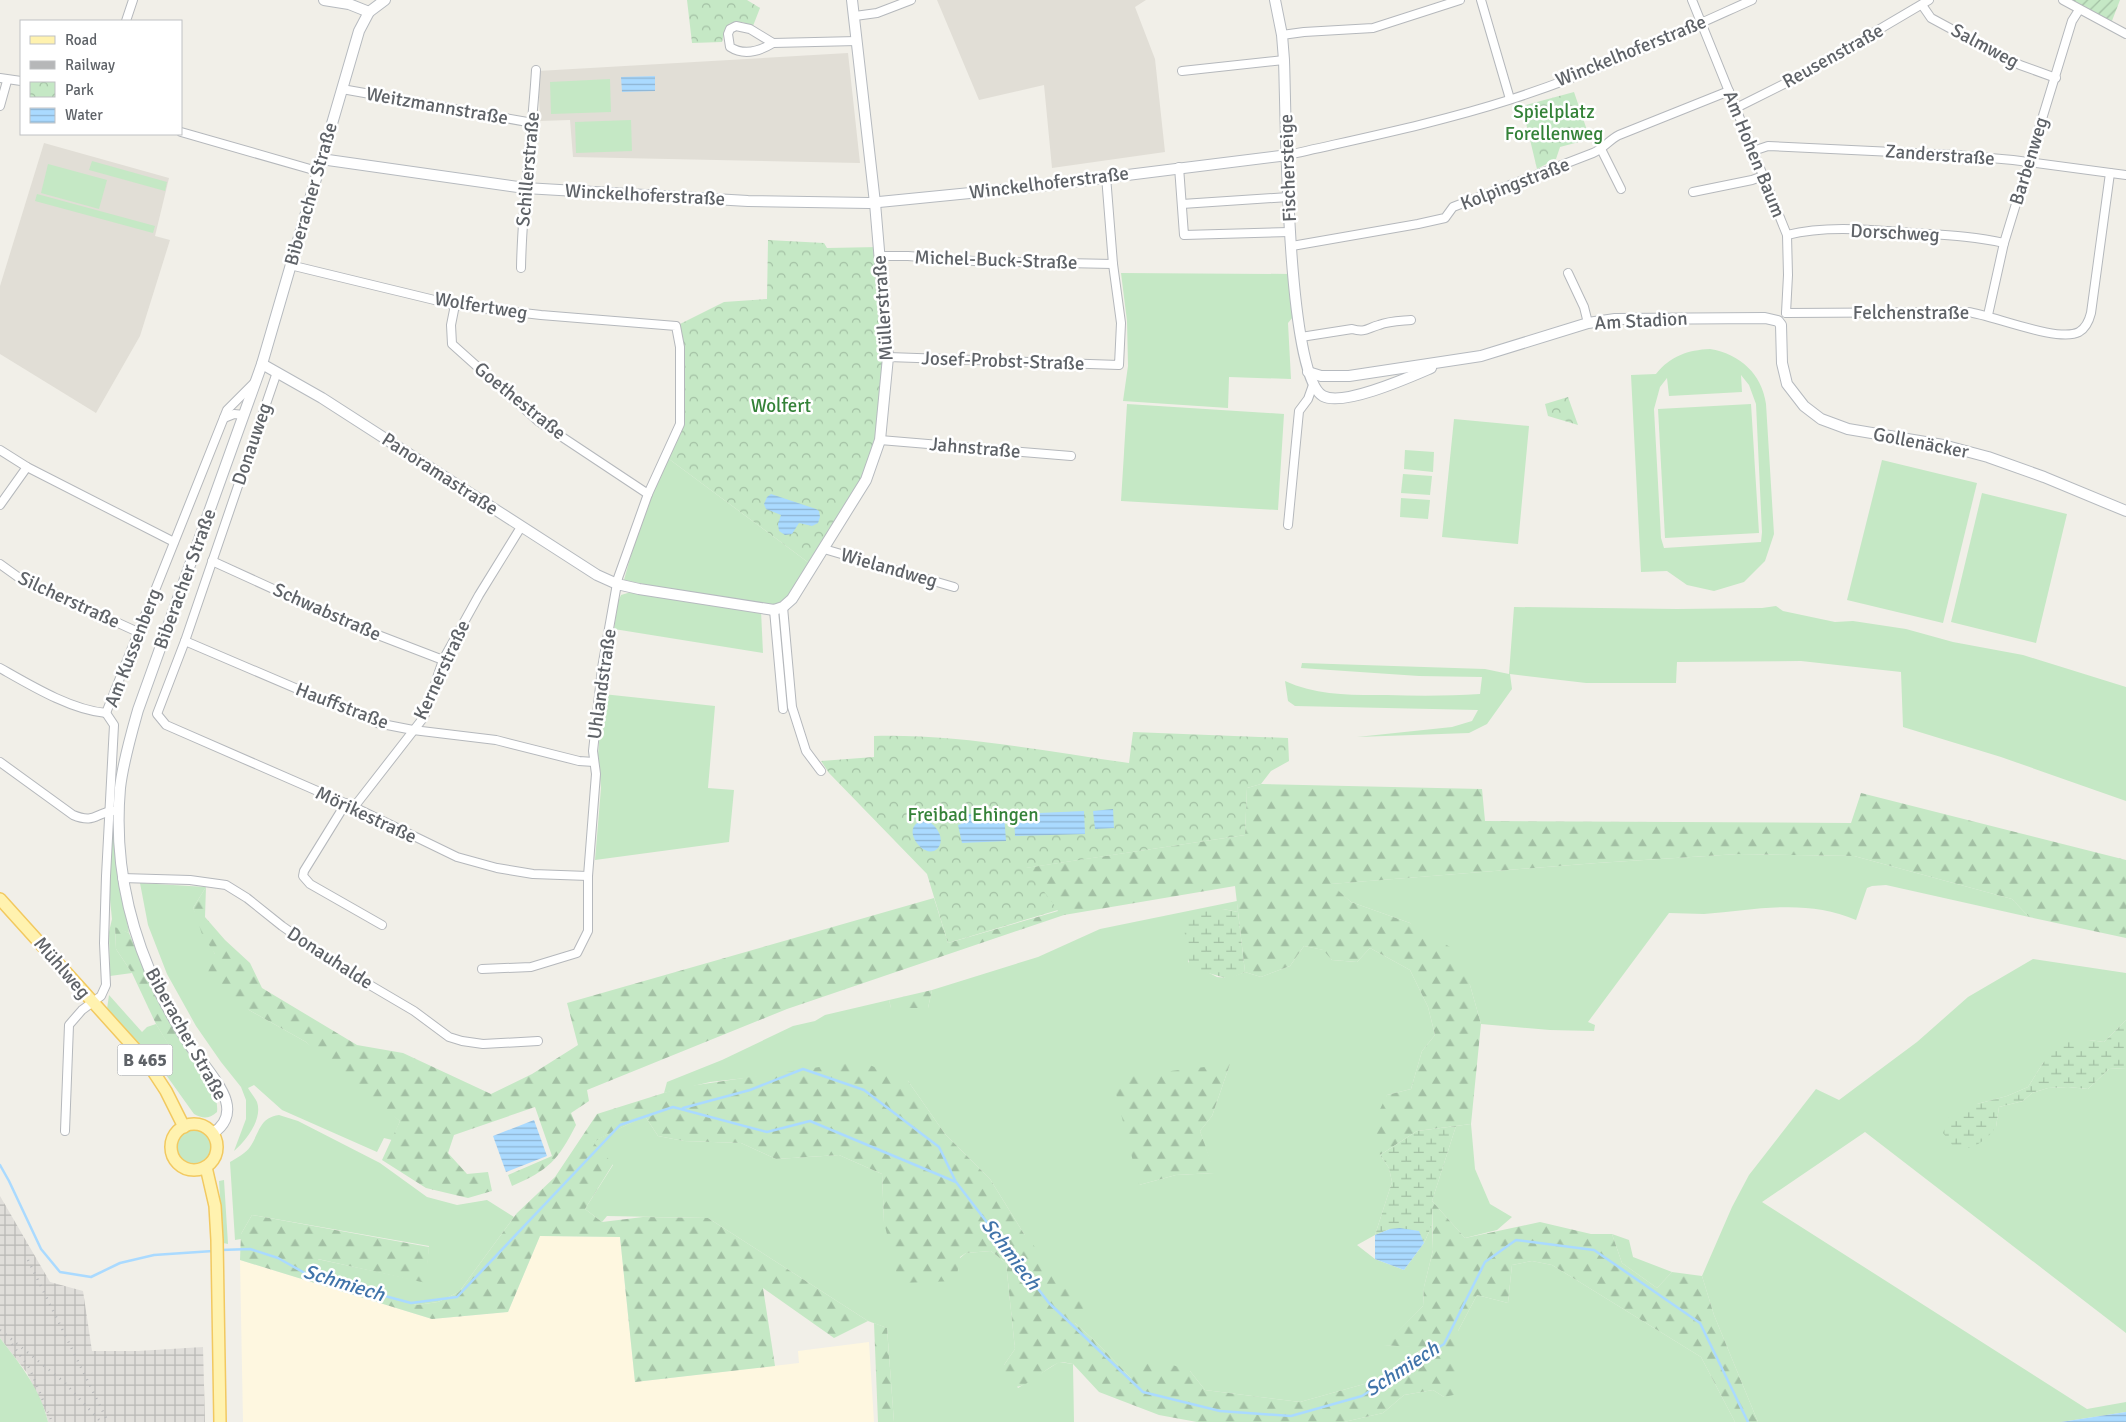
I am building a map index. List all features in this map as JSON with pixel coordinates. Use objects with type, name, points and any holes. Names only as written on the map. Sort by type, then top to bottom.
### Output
[{"type":"main road","name":"Mühlweg","points":[[0,898],[93,1003]]},
{"type":"main road","name":"B 465","points":[[93,1003],[147,1062],[166,1091],[184,1127]]},
{"type":"main road","points":[[199,1125],[213,1133],[216,1140],[217,1154],[213,1162],[206,1167],[190,1170],[176,1162],[172,1154],[173,1138],[177,1132],[184,1127],[199,1125]]},
{"type":"main road","points":[[206,1167],[215,1206],[218,1257],[220,1422]]},
{"type":"street","points":[[126,20],[133,0]]},
{"type":"street","points":[[324,0],[349,4],[369,12],[380,1]]},
{"type":"street","name":"Müllerstraße","points":[[778,608],[792,599],[866,480],[880,440],[888,357],[874,203],[852,0]]},
{"type":"street","points":[[855,16],[877,13],[911,0]]},
{"type":"street","name":"Fischersteige","points":[[1274,0],[1282,35],[1284,60],[1294,295],[1308,372],[1313,385]]},
{"type":"street","points":[[1282,35],[1373,28],[1460,0]]},
{"type":"street","points":[[1481,0],[1510,100]]},
{"type":"street","name":"Am Hohen Baum","points":[[1692,0],[1787,235],[1788,275],[1782,317]]},
{"type":"street","name":"Winckelhoferstraße","points":[[321,159],[494,185],[748,202],[874,203],[1031,187],[1288,154],[1405,128],[1510,100],[1618,59],[1752,0]]},
{"type":"street","name":"Reusenstraße","points":[[1736,108],[1800,76],[1929,0]]},
{"type":"street","points":[[2063,0],[2126,34]]},
{"type":"street","name":"Salmweg","points":[[1922,5],[1931,18],[1986,48],[2020,66],[2056,78]]},
{"type":"street","name":"Barbenweg","points":[[1988,315],[2004,243],[2072,21],[2079,10]]},
{"type":"street","name":"Biberacher Straße","points":[[213,1133],[224,1124],[227,1114],[227,1102],[222,1091],[187,1042],[159,991],[140,949],[130,918],[122,878],[115,811],[138,710],[262,364],[359,31],[369,12]]},
{"type":"street","points":[[773,43],[763,49],[744,52],[730,47],[728,34],[730,29],[742,26],[773,43],[857,42]]},
{"type":"street","points":[[1182,71],[1284,60]]},
{"type":"street","name":"Schillerstraße","points":[[521,268],[524,188],[533,123],[536,70]]},
{"type":"street","points":[[0,106],[4,80],[20,81]]},
{"type":"street","name":"Weitzmannstraße","points":[[342,89],[533,123]]},
{"type":"street","name":"Kolpingstraße","points":[[1292,246],[1445,218],[1453,207],[1601,150],[1607,141],[1619,135],[1729,91]]},
{"type":"street","points":[[182,132],[318,171]]},
{"type":"street","name":"Zanderstraße","points":[[1753,151],[1768,146],[1956,155],[2029,162],[2126,175]]},
{"type":"street","points":[[1601,150],[1621,188]]},
{"type":"street","points":[[1179,167],[1184,235],[1290,232]]},
{"type":"street","name":"Felchenstraße","points":[[1782,317],[1948,311],[1988,315],[2038,331],[2077,333],[2084,328],[2091,313],[2110,173]]},
{"type":"street","points":[[1106,176],[1113,264]]},
{"type":"street","points":[[1693,192],[1763,176]]},
{"type":"street","points":[[1182,204],[1289,197]]},
{"type":"street","name":"Dorschweg","points":[[1787,235],[1803,230],[1881,231],[1987,239],[2004,243]]},
{"type":"street","name":"Michel-Buck-Straße","points":[[879,256],[908,256],[974,262],[1113,264]]},
{"type":"street","name":"Josef-Probst-Straße","points":[[888,357],[1118,365],[1121,323],[1113,264]]},
{"type":"street","name":"Wolfertweg","points":[[290,265],[455,304],[541,315],[676,326]]},
{"type":"street","points":[[1568,273],[1584,307],[1588,323]]},
{"type":"street","name":"Goethestraße","points":[[455,304],[452,344],[538,421],[648,494]]},
{"type":"street","name":"Am Stadion","points":[[1308,372],[1333,378],[1481,356],[1588,323],[1615,319],[1782,317]]},
{"type":"street","name":"Gollenäcker","points":[[1782,317],[1782,363],[1787,384],[1804,406],[1821,419],[1848,429],[1943,445],[1988,457],[2044,477],[2126,511]]},
{"type":"street","points":[[1301,337],[1352,329],[1360,331],[1371,329],[1377,325],[1411,320]]},
{"type":"street","name":"Uhlandstraße","points":[[482,969],[531,967],[578,953],[588,932],[588,876],[596,774],[593,751],[598,696],[617,584],[648,494],[680,424],[680,347],[676,326]]},
{"type":"street","name":"Am Stadion","points":[[1313,385],[1318,393],[1324,397],[1344,398],[1392,384],[1448,361]]},
{"type":"street","name":"Panoramastraße","points":[[262,364],[322,398],[597,575],[617,584]]},
{"type":"street","name":"Donauweg","points":[[157,714],[185,641],[277,372]]},
{"type":"street","name":"Am Kussenberg","points":[[93,1003],[101,996],[106,985],[104,943],[115,811],[114,725],[106,713],[140,633],[227,410],[256,381]]},
{"type":"street","points":[[1288,526],[1299,411],[1308,399],[1313,385]]},
{"type":"street","points":[[224,418],[234,414],[244,415]]},
{"type":"street","name":"Jahnstraße","points":[[880,440],[1071,456]]},
{"type":"street","points":[[0,450],[27,467],[174,542]]},
{"type":"street","points":[[0,505],[27,467]]},
{"type":"street","name":"Kernerstraße","points":[[382,925],[310,884],[303,876],[304,870],[350,805],[424,717],[443,660],[478,595],[521,527]]},
{"type":"street","name":"Wielandweg","points":[[824,549],[954,587]]},
{"type":"street","name":"Schwabstraße","points":[[212,561],[352,625],[443,660]]},
{"type":"street","name":"Silcherstraße","points":[[0,564],[18,577],[140,633]]},
{"type":"street","points":[[617,584],[778,608]]},
{"type":"street","points":[[778,608],[792,707],[806,751],[821,771]]},
{"type":"street","points":[[778,608],[783,709]]},
{"type":"street","name":"Hauffstraße","points":[[185,641],[377,724],[496,740],[579,761],[594,762]]},
{"type":"street","points":[[0,668],[75,706],[92,712],[106,713]]},
{"type":"street","name":"Mörikestraße","points":[[157,714],[166,725],[350,805],[457,857],[497,868],[533,874],[588,876]]},
{"type":"street","points":[[0,762],[73,814],[84,819],[99,817],[115,811]]},
{"type":"street","name":"Donauhalde","points":[[122,878],[190,880],[226,885],[247,898],[282,926],[346,971],[414,1011],[449,1037],[483,1044],[538,1041]]},
{"type":"street","name":"Mühlweg","points":[[65,1131],[69,1024],[82,1010],[93,1003]]},
{"type":"shaded area","points":[[937,0],[1146,0],[1135,7],[1155,59],[1165,152],[1052,168],[1044,85],[979,100]]},
{"type":"shaded area","points":[[848,53],[860,163],[573,157],[570,120],[540,121],[538,71]]},
{"type":"shaded area","points":[[44,143],[169,178],[155,236],[170,240],[140,336],[96,413],[0,354],[0,286]]},
{"type":"shaded area","points":[[0,1196],[50,1282],[83,1291],[92,1351],[138,1351],[203,1347],[205,1422],[48,1422],[46,1413],[27,1373],[0,1338]]},
{"type":"shaded area","points":[[540,1236],[620,1237],[635,1382],[799,1363],[798,1351],[869,1342],[874,1422],[243,1422],[240,1260],[432,1319],[508,1312]]},
{"type":"green space","points":[[687,0],[747,0],[760,8],[753,26],[742,22],[730,23],[725,29],[722,42],[692,43]]},
{"type":"green space","points":[[2063,0],[2120,0],[2110,26]]},
{"type":"green space","points":[[610,79],[611,112],[551,114],[550,82]]},
{"type":"green space","name":"Spielplatz Forellenweg","points":[[1574,92],[1590,139],[1560,147],[1556,159],[1537,169],[1522,106]]},
{"type":"green space","points":[[631,120],[632,151],[576,153],[575,122]]},
{"type":"green space","points":[[92,161],[167,182],[165,191],[89,170]]},
{"type":"green space","points":[[48,164],[107,180],[99,209],[41,193]]},
{"type":"green space","points":[[37,194],[155,226],[153,233],[35,201]]},
{"type":"green space","name":"Wolfert","points":[[768,240],[824,243],[827,248],[879,247],[885,307],[882,410],[866,480],[813,566],[665,456],[680,424],[676,326],[724,302],[767,299]]},
{"type":"green space","points":[[1121,273],[1292,274],[1297,312],[1288,323],[1291,379],[1229,377],[1228,408],[1123,401],[1128,366],[1127,321]]},
{"type":"green space","points":[[1710,349],[1721,352],[1731,355],[1740,361],[1748,367],[1760,383],[1764,393],[1774,534],[1765,561],[1744,582],[1714,591],[1687,585],[1667,571],[1641,572],[1631,375],[1656,374],[1673,358]],"holes":[[[1741,375],[1749,385],[1756,404],[1761,542],[1664,548],[1661,538],[1654,409],[1660,387],[1667,378],[1669,396],[1742,392]]]},
{"type":"green space","points":[[1568,397],[1578,425],[1548,416],[1545,404]]},
{"type":"green space","points":[[1127,404],[1284,414],[1278,510],[1121,501]]},
{"type":"green space","points":[[1751,404],[1759,533],[1665,538],[1658,409]]},
{"type":"green space","points":[[1454,419],[1529,426],[1518,544],[1442,537]]},
{"type":"green space","points":[[1405,450],[1434,452],[1433,472],[1404,469]]},
{"type":"green space","points":[[665,456],[813,566],[792,599],[774,610],[624,580],[648,494]]},
{"type":"green space","points":[[1882,460],[1977,483],[1943,623],[1847,600]]},
{"type":"green space","points":[[1403,474],[1432,476],[1430,495],[1401,493]]},
{"type":"green space","points":[[1982,493],[2067,514],[2036,643],[1951,622]]},
{"type":"green space","points":[[1401,498],[1430,500],[1428,519],[1400,517]]},
{"type":"green space","points":[[631,592],[761,611],[763,653],[614,629],[618,602],[621,595]]},
{"type":"green space","points":[[1776,606],[1783,611],[1835,622],[1853,621],[1906,629],[1953,642],[2023,655],[2126,687],[2126,801],[2001,757],[1903,727],[1901,672],[1801,661],[1677,662],[1676,683],[1586,683],[1510,674],[1512,689],[1487,724],[1469,733],[1357,737],[1452,727],[1472,721],[1478,710],[1295,706],[1288,701],[1285,681],[1310,690],[1348,695],[1434,696],[1480,694],[1482,677],[1419,676],[1301,668],[1302,663],[1485,669],[1509,674],[1514,607],[1677,609],[1762,608]]},
{"type":"green space","points":[[603,694],[715,706],[708,788],[734,790],[729,842],[595,860],[601,788],[598,755]]},
{"type":"green space","name":"Freibad Ehingen","points":[[1133,732],[1288,738],[1289,761],[1271,771],[1261,784],[1247,788],[1245,835],[1026,868],[1058,910],[948,943],[927,874],[829,773],[821,761],[874,757],[874,736],[906,736],[970,740],[1129,763]]},
{"type":"green space","points":[[1261,784],[1482,789],[1485,821],[1851,823],[1861,793],[2126,860],[2126,938],[2029,917],[2012,899],[1854,856],[1738,854],[1331,884],[1351,902],[1410,923],[1450,947],[1470,985],[1481,1024],[1471,1124],[1417,1131],[1380,1155],[1375,1137],[1375,1125],[1379,1112],[1387,1095],[1411,1089],[1422,1051],[1435,1035],[1428,1007],[1410,970],[1370,948],[1357,962],[1332,960],[1323,950],[1304,946],[1290,966],[1261,977],[1245,972],[1235,886],[1064,915],[787,1009],[587,1090],[589,1101],[571,1113],[576,1125],[558,1155],[544,1169],[512,1186],[508,1175],[552,1156],[535,1107],[454,1135],[448,1153],[467,1174],[488,1172],[492,1191],[468,1198],[426,1188],[382,1160],[400,1121],[349,1084],[306,1042],[249,1010],[219,985],[208,972],[215,954],[202,934],[193,908],[206,887],[205,917],[225,940],[250,963],[262,988],[357,1045],[403,1053],[491,1094],[532,1074],[578,1045],[567,1003],[934,898],[948,943],[1058,911],[1025,868],[1245,835],[1247,788]]},
{"type":"green space","points":[[112,821],[116,821],[118,867],[129,933],[115,928],[116,949],[132,973],[110,976],[109,932],[112,919],[109,890]]},
{"type":"green space","points":[[1738,854],[1854,856],[2012,899],[2029,917],[1886,885],[1867,888],[1856,920],[1837,913],[1800,907],[1762,908],[1704,914],[1669,913],[1588,1022],[1595,1025],[1594,1031],[1550,1030],[1481,1024],[1470,985],[1410,923],[1351,902],[1330,884],[1597,863]]},
{"type":"green space","points":[[140,883],[206,887],[193,908],[215,954],[249,1010],[306,1042],[400,1121],[392,1140],[384,1138],[377,1152],[282,1110],[254,1085],[248,1088],[257,1102],[258,1115],[256,1122],[244,1142],[234,1151],[246,1119],[246,1100],[241,1087],[196,1026],[167,974],[148,925]]},
{"type":"green space","points":[[1237,901],[1238,912],[1223,909],[1188,939],[1188,962],[1217,977],[1229,978],[1245,972],[1261,977],[1290,966],[1304,946],[1324,950],[1332,960],[1357,962],[1370,948],[1410,970],[1428,1007],[1435,1035],[1422,1051],[1411,1089],[1387,1095],[1380,1155],[1389,1168],[1392,1182],[1375,1235],[1357,1245],[1375,1259],[1404,1270],[1424,1243],[1432,1225],[1433,1250],[1424,1287],[1423,1306],[1384,1345],[1425,1347],[1375,1381],[1300,1402],[1205,1390],[1190,1371],[1131,1378],[1075,1323],[990,1179],[945,1134],[908,1081],[782,1074],[710,1082],[664,1093],[667,1082],[722,1060],[793,1026],[815,1021],[825,1015],[889,1000],[891,1008],[928,1008],[932,990],[1038,957],[1100,929]],"holes":[[[1230,1064],[1212,1116],[1200,1131],[1214,1173],[1176,1175],[1139,1185]]]},
{"type":"green space","points":[[1223,909],[1238,912],[1245,972],[1229,979],[1191,968],[1183,928],[1196,913]]},
{"type":"green space","points":[[115,927],[129,933],[150,983],[177,1032],[177,1059],[156,1024],[132,973],[116,949]]},
{"type":"green space","points":[[2033,959],[2126,973],[2126,1020],[2104,1042],[2089,1040],[2043,1063],[2028,1087],[2007,1096],[1977,1104],[1996,1127],[1999,1107],[2023,1101],[2032,1093],[2048,1088],[2088,1089],[2109,1069],[2126,1068],[2126,1333],[1865,1132],[1762,1202],[2087,1409],[2126,1402],[2126,1412],[2061,1422],[1758,1422],[1714,1315],[1702,1276],[1732,1207],[1749,1175],[1816,1089],[1839,1100],[1917,1042],[1968,997]]},
{"type":"green space","points":[[932,990],[928,1008],[891,1008],[889,1000]]},
{"type":"green space","points":[[109,995],[142,1032],[147,1027],[156,1024],[177,1058],[177,1032],[209,1081],[217,1102],[217,1112],[206,1118],[194,1114],[159,1065],[107,1009]]},
{"type":"green space","points":[[2126,1020],[2126,1068],[2109,1069],[2088,1089],[2048,1088],[2032,1093],[2023,1101],[1999,1107],[1996,1127],[1987,1138],[1972,1148],[1953,1146],[1943,1133],[1950,1115],[2028,1087],[2043,1063],[2066,1041],[2089,1040],[2104,1042]]},
{"type":"green space","points":[[860,1061],[908,1081],[945,1134],[990,1179],[1024,1234],[1085,1306],[1075,1323],[1131,1378],[1147,1356],[1190,1371],[1205,1390],[1300,1402],[1375,1381],[1425,1348],[1383,1345],[1423,1306],[1424,1287],[1433,1250],[1432,1201],[1465,1238],[1540,1222],[1591,1234],[1612,1234],[1622,1263],[1657,1288],[1672,1272],[1702,1276],[1714,1315],[1758,1422],[1735,1422],[1701,1357],[1552,1265],[1532,1261],[1512,1265],[1508,1303],[1477,1295],[1458,1331],[1458,1394],[1444,1397],[1433,1390],[1404,1395],[1383,1413],[1344,1422],[1197,1422],[1159,1415],[1099,1392],[1073,1364],[1063,1362],[1051,1367],[1024,1385],[1010,1386],[1002,1383],[1004,1365],[1015,1349],[1006,1263],[991,1251],[966,1253],[960,1257],[956,1281],[899,1283],[884,1222],[882,1174],[839,1155],[776,1159],[741,1143],[684,1141],[658,1136],[645,1116],[593,1142],[613,1164],[585,1209],[602,1222],[643,1217],[708,1218],[868,1321],[834,1338],[763,1288],[775,1366],[635,1382],[620,1237],[540,1236],[508,1312],[432,1319],[240,1260],[241,1234],[252,1215],[429,1247],[426,1283],[318,1259],[313,1269],[339,1282],[417,1305],[438,1302],[459,1292],[517,1213],[555,1177],[597,1114],[683,1087]]},
{"type":"green space","points":[[1230,1064],[1212,1116],[1200,1131],[1215,1173],[1176,1175],[1139,1185],[1112,1078]]},
{"type":"green space","points":[[279,1115],[298,1121],[380,1163],[427,1197],[457,1205],[487,1200],[514,1217],[459,1292],[438,1302],[417,1305],[339,1282],[313,1270],[317,1259],[425,1282],[429,1246],[252,1215],[241,1234],[241,1239],[235,1240],[230,1162],[248,1149],[267,1119]]},
{"type":"green space","points":[[645,1116],[658,1136],[684,1141],[741,1143],[776,1159],[839,1155],[882,1174],[884,1222],[960,1258],[966,1253],[991,1251],[1006,1263],[1015,1349],[1004,1365],[1018,1388],[1059,1362],[1073,1364],[1074,1422],[894,1422],[887,1328],[868,1321],[708,1218],[607,1216],[602,1222],[585,1209],[613,1165],[592,1142]]},
{"type":"green space","points":[[1471,1124],[1475,1169],[1490,1204],[1512,1217],[1497,1230],[1465,1238],[1432,1201],[1456,1126]]},
{"type":"green space","points":[[1456,1126],[1432,1201],[1432,1225],[1424,1243],[1418,1231],[1390,1229],[1375,1235],[1392,1182],[1389,1168],[1380,1155],[1417,1131]]},
{"type":"green space","points":[[194,1129],[201,1130],[207,1134],[211,1140],[211,1154],[207,1160],[201,1164],[194,1165],[187,1164],[181,1160],[177,1154],[176,1147],[177,1140],[181,1134],[187,1130]]},
{"type":"green space","points":[[224,1180],[228,1244],[223,1243],[219,1181]]},
{"type":"green space","points":[[1612,1234],[1629,1240],[1633,1257],[1672,1272],[1657,1288],[1622,1263]]},
{"type":"green space","points":[[1532,1261],[1552,1265],[1701,1357],[1735,1422],[1344,1422],[1383,1413],[1404,1395],[1433,1390],[1444,1397],[1458,1331],[1477,1295],[1508,1303],[1512,1265]]},
{"type":"green space","points":[[874,1323],[887,1328],[894,1422],[878,1422]]},
{"type":"green space","points":[[0,1338],[35,1388],[48,1422],[0,1422]]},
{"type":"water","points":[[655,76],[655,91],[622,92],[621,77]]},
{"type":"water","points":[[771,494],[816,509],[819,511],[820,517],[818,523],[812,526],[799,523],[792,534],[785,535],[779,531],[778,524],[781,515],[766,509],[764,504],[767,497]]},
{"type":"water","points":[[1113,809],[1114,828],[1095,829],[1093,811]]},
{"type":"water","points":[[1084,811],[1085,834],[1015,836],[1014,814]]},
{"type":"water","points":[[1004,813],[1006,841],[962,843],[958,825],[961,824],[959,821],[966,818],[966,814]]},
{"type":"water","points":[[925,820],[936,828],[940,836],[940,844],[933,851],[926,851],[921,847],[913,835],[913,829],[917,823]]},
{"type":"water","points":[[534,1120],[547,1156],[506,1172],[493,1136]]},
{"type":"water","points":[[1400,1228],[1419,1231],[1424,1243],[1404,1270],[1375,1259],[1375,1235],[1390,1229]]},
{"type":"water","points":[[2126,1412],[2126,1422],[2061,1422]]},
{"type":"waterway","name":"Schmiech","points":[[683,1108],[750,1090],[803,1069],[864,1090],[939,1147],[955,1180]]},
{"type":"waterway","name":"Schmiech","points":[[221,1250],[250,1249],[278,1258],[310,1276],[411,1303],[457,1297],[620,1125],[673,1107],[767,1132],[810,1121],[956,1182],[1049,1303],[1143,1392],[1220,1411],[1291,1416],[1362,1396],[1444,1344],[1485,1262],[1516,1240],[1594,1250],[1700,1323],[1748,1422]]},
{"type":"waterway","name":"Schmiech","points":[[0,1165],[41,1249],[60,1272],[91,1277],[120,1263],[154,1255],[213,1251]]},
{"type":"railway","points":[[28,1260],[108,1422]]},
{"type":"railway","points":[[0,1330],[64,1382],[101,1422]]},
{"type":"railway","points":[[12,1344],[30,1369],[52,1422]]}]
